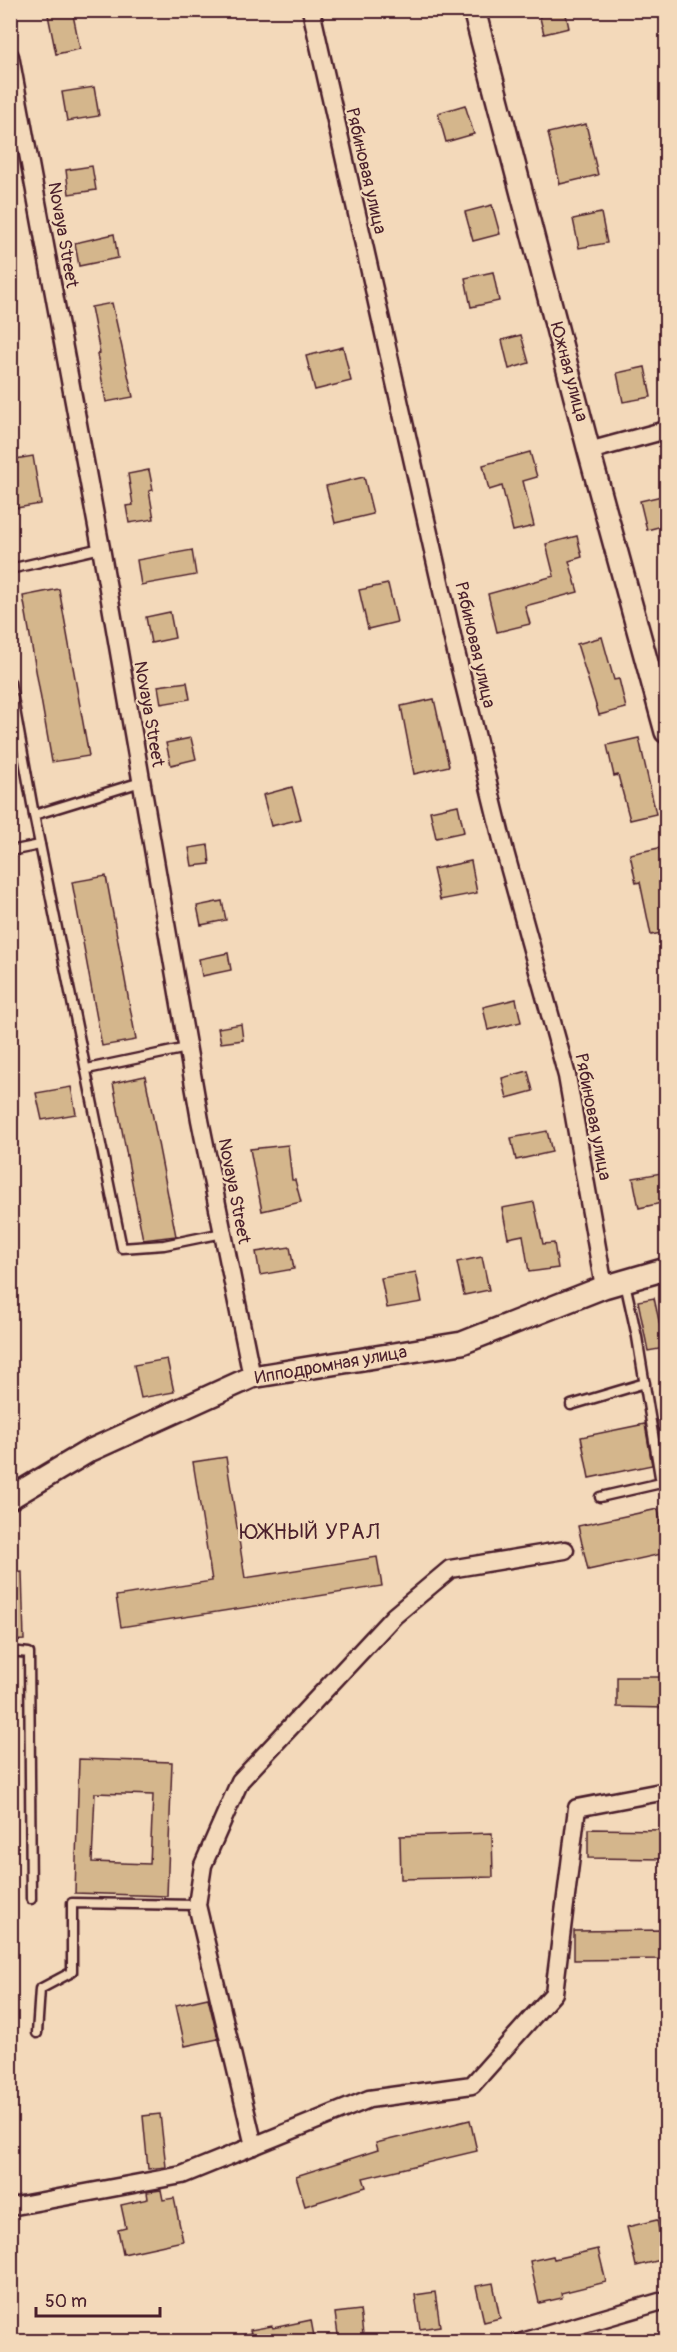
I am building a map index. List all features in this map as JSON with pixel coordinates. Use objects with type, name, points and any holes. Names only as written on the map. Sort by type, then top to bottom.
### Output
[{"type":"street","name":"Рябиновая улица","points":[[311,10],[460,667],[505,852],[567,1076],[604,1287]]},
{"type":"street","name":"Южная улица","points":[[474,10],[589,451],[666,732]]},
{"type":"street","name":"Novaya Street","points":[[10,56],[101,548],[187,1048],[252,1377]]},
{"type":"street","points":[[589,451],[666,430]]},
{"type":"street","name":"Ипподромная улица","points":[[10,1498],[89,1451],[252,1377],[462,1343],[604,1287],[666,1269]]},
{"type":"street","points":[[254,2146],[197,1905],[203,1865],[240,1781],[394,1616],[450,1569],[565,1550]]},
{"type":"street","points":[[10,2207],[182,2175],[369,2098],[472,2085],[554,1993],[577,1808],[666,1791]]},
{"type":"street","points":[[522,2342],[666,2300]]},
{"type":"lane","points":[[10,569],[101,548]]},
{"type":"lane","points":[[10,682],[34,815],[123,1248],[164,1245],[223,1233]]},
{"type":"lane","points":[[34,815],[141,782]]},
{"type":"lane","points":[[10,851],[40,845]]},
{"type":"lane","points":[[87,1069],[187,1048]]},
{"type":"lane","points":[[600,1497],[661,1483],[625,1281]]},
{"type":"lane","points":[[571,1405],[645,1383]]},
{"type":"lane","points":[[10,1651],[29,1653],[31,1899]]},
{"type":"lane","points":[[37,2033],[40,1989],[72,1972],[72,1903],[197,1905]]},
{"type":"building","points":[[47,10],[72,10],[80,49],[56,54]]},
{"type":"building","points":[[538,10],[565,10],[569,28],[544,34]]},
{"type":"building","points":[[94,87],[99,116],[67,121],[62,92]]},
{"type":"building","points":[[465,105],[474,134],[446,142],[438,113]]},
{"type":"building","points":[[586,124],[598,175],[560,184],[548,133]]},
{"type":"building","points":[[92,166],[96,190],[69,194],[66,170]]},
{"type":"building","points":[[492,205],[500,234],[473,241],[465,212]]},
{"type":"building","points":[[601,213],[607,243],[579,248],[573,219]]},
{"type":"building","points":[[114,234],[118,258],[79,266],[75,243]]},
{"type":"building","points":[[493,272],[499,301],[471,307],[465,278]]},
{"type":"building","points":[[112,303],[133,397],[106,402],[91,307]]},
{"type":"building","points":[[521,335],[529,363],[509,369],[502,340]]},
{"type":"building","points":[[343,347],[351,381],[315,390],[306,356]]},
{"type":"building","points":[[645,367],[651,397],[623,402],[617,373]]},
{"type":"building","points":[[530,452],[537,477],[523,481],[534,526],[513,531],[502,486],[489,490],[483,465]]},
{"type":"building","points":[[33,456],[41,504],[10,509],[10,460]]},
{"type":"building","points":[[149,470],[153,490],[149,491],[154,519],[129,523],[126,506],[133,505],[128,474]]},
{"type":"building","points":[[364,477],[373,514],[335,523],[326,486]]},
{"type":"building","points":[[666,495],[666,525],[647,530],[640,501]]},
{"type":"building","points":[[577,536],[582,557],[569,561],[578,592],[525,606],[530,624],[497,632],[488,594],[554,576],[546,544]]},
{"type":"building","points":[[192,550],[196,575],[141,585],[137,560]]},
{"type":"building","points":[[388,584],[397,622],[368,629],[359,590]]},
{"type":"building","points":[[59,589],[89,756],[52,762],[23,596]]},
{"type":"building","points":[[170,612],[175,638],[151,643],[146,617]]},
{"type":"building","points":[[602,637],[614,680],[619,679],[626,708],[599,715],[577,644]]},
{"type":"building","points":[[187,682],[190,699],[161,704],[158,686]]},
{"type":"building","points":[[434,699],[449,766],[414,774],[401,706]]},
{"type":"building","points":[[191,738],[196,759],[171,765],[166,743]]},
{"type":"building","points":[[639,738],[656,814],[630,820],[618,775],[614,776],[607,745]]},
{"type":"building","points":[[292,787],[301,819],[271,826],[263,795]]},
{"type":"building","points":[[458,805],[464,832],[436,838],[430,811]]},
{"type":"building","points":[[208,845],[210,864],[192,866],[189,848]]},
{"type":"building","points":[[659,848],[666,886],[666,932],[651,935],[640,882],[636,883],[630,854]]},
{"type":"building","points":[[471,861],[477,893],[440,900],[433,869]]},
{"type":"building","points":[[106,876],[136,1040],[102,1046],[72,882]]},
{"type":"building","points":[[222,901],[226,920],[201,925],[197,906]]},
{"type":"building","points":[[228,953],[231,970],[202,976],[199,959]]},
{"type":"building","points":[[516,999],[521,1022],[488,1030],[483,1007]]},
{"type":"building","points":[[241,1024],[243,1040],[221,1043],[218,1028]]},
{"type":"building","points":[[528,1071],[533,1091],[507,1098],[502,1078]]},
{"type":"building","points":[[145,1076],[176,1236],[143,1240],[113,1083]]},
{"type":"building","points":[[71,1087],[76,1114],[42,1120],[36,1093]]},
{"type":"building","points":[[547,1131],[552,1152],[516,1160],[511,1138]]},
{"type":"building","points":[[288,1145],[292,1180],[295,1180],[301,1202],[262,1211],[250,1149]]},
{"type":"building","points":[[661,1173],[666,1202],[639,1208],[633,1178]]},
{"type":"building","points":[[534,1202],[543,1244],[554,1243],[558,1268],[529,1272],[523,1235],[508,1238],[502,1208]]},
{"type":"building","points":[[290,1247],[294,1269],[260,1275],[256,1252]]},
{"type":"building","points":[[482,1257],[489,1290],[464,1295],[457,1262]]},
{"type":"building","points":[[416,1272],[422,1302],[387,1308],[381,1278]]},
{"type":"building","points":[[654,1298],[665,1348],[648,1351],[638,1301]]},
{"type":"building","points":[[167,1359],[174,1392],[141,1398],[134,1365]]},
{"type":"building","points":[[666,1419],[666,1462],[664,1462],[657,1421]]},
{"type":"building","points":[[645,1424],[652,1465],[589,1478],[581,1437]]},
{"type":"building","points":[[226,1457],[245,1578],[377,1557],[382,1586],[121,1627],[116,1596],[212,1581],[193,1462]]},
{"type":"building","points":[[658,1509],[666,1553],[588,1570],[578,1526]]},
{"type":"building","points":[[22,1572],[24,1640],[10,1641],[10,1573]]},
{"type":"building","points":[[617,1677],[666,1677],[666,1708],[617,1707]]},
{"type":"building","points":[[79,1759],[172,1762],[167,1896],[75,1893]],"holes":[[[95,1793],[153,1795],[150,1864],[92,1862]]]},
{"type":"building","points":[[588,1829],[666,1830],[666,1859],[588,1858]]},
{"type":"building","points":[[492,1833],[493,1877],[401,1879],[400,1836]]},
{"type":"building","points":[[666,1930],[666,1959],[574,1960],[574,1931]]},
{"type":"building","points":[[208,1998],[218,2039],[185,2046],[176,2005]]},
{"type":"building","points":[[160,2114],[166,2167],[148,2169],[143,2116]]},
{"type":"building","points":[[470,2120],[477,2151],[363,2178],[366,2187],[305,2206],[296,2176],[378,2150],[376,2143]]},
{"type":"building","points":[[161,2190],[163,2200],[174,2198],[183,2241],[123,2254],[118,2230],[126,2228],[121,2205],[148,2199],[147,2192]]},
{"type":"building","points":[[657,2220],[665,2259],[636,2266],[627,2227]]},
{"type":"building","points":[[598,2249],[606,2282],[561,2293],[562,2298],[539,2303],[530,2261],[553,2256],[554,2259]]},
{"type":"building","points":[[493,2283],[500,2318],[484,2322],[476,2286]]},
{"type":"building","points":[[435,2292],[440,2326],[420,2329],[415,2295]]},
{"type":"building","points":[[360,2310],[364,2342],[339,2342],[335,2313]]},
{"type":"building","points":[[311,2320],[315,2342],[240,2342],[239,2336],[251,2333],[250,2330]]},
{"type":"district","name":"ЮЖНЫЙ УРАЛ","points":[[310,1532]]}]
